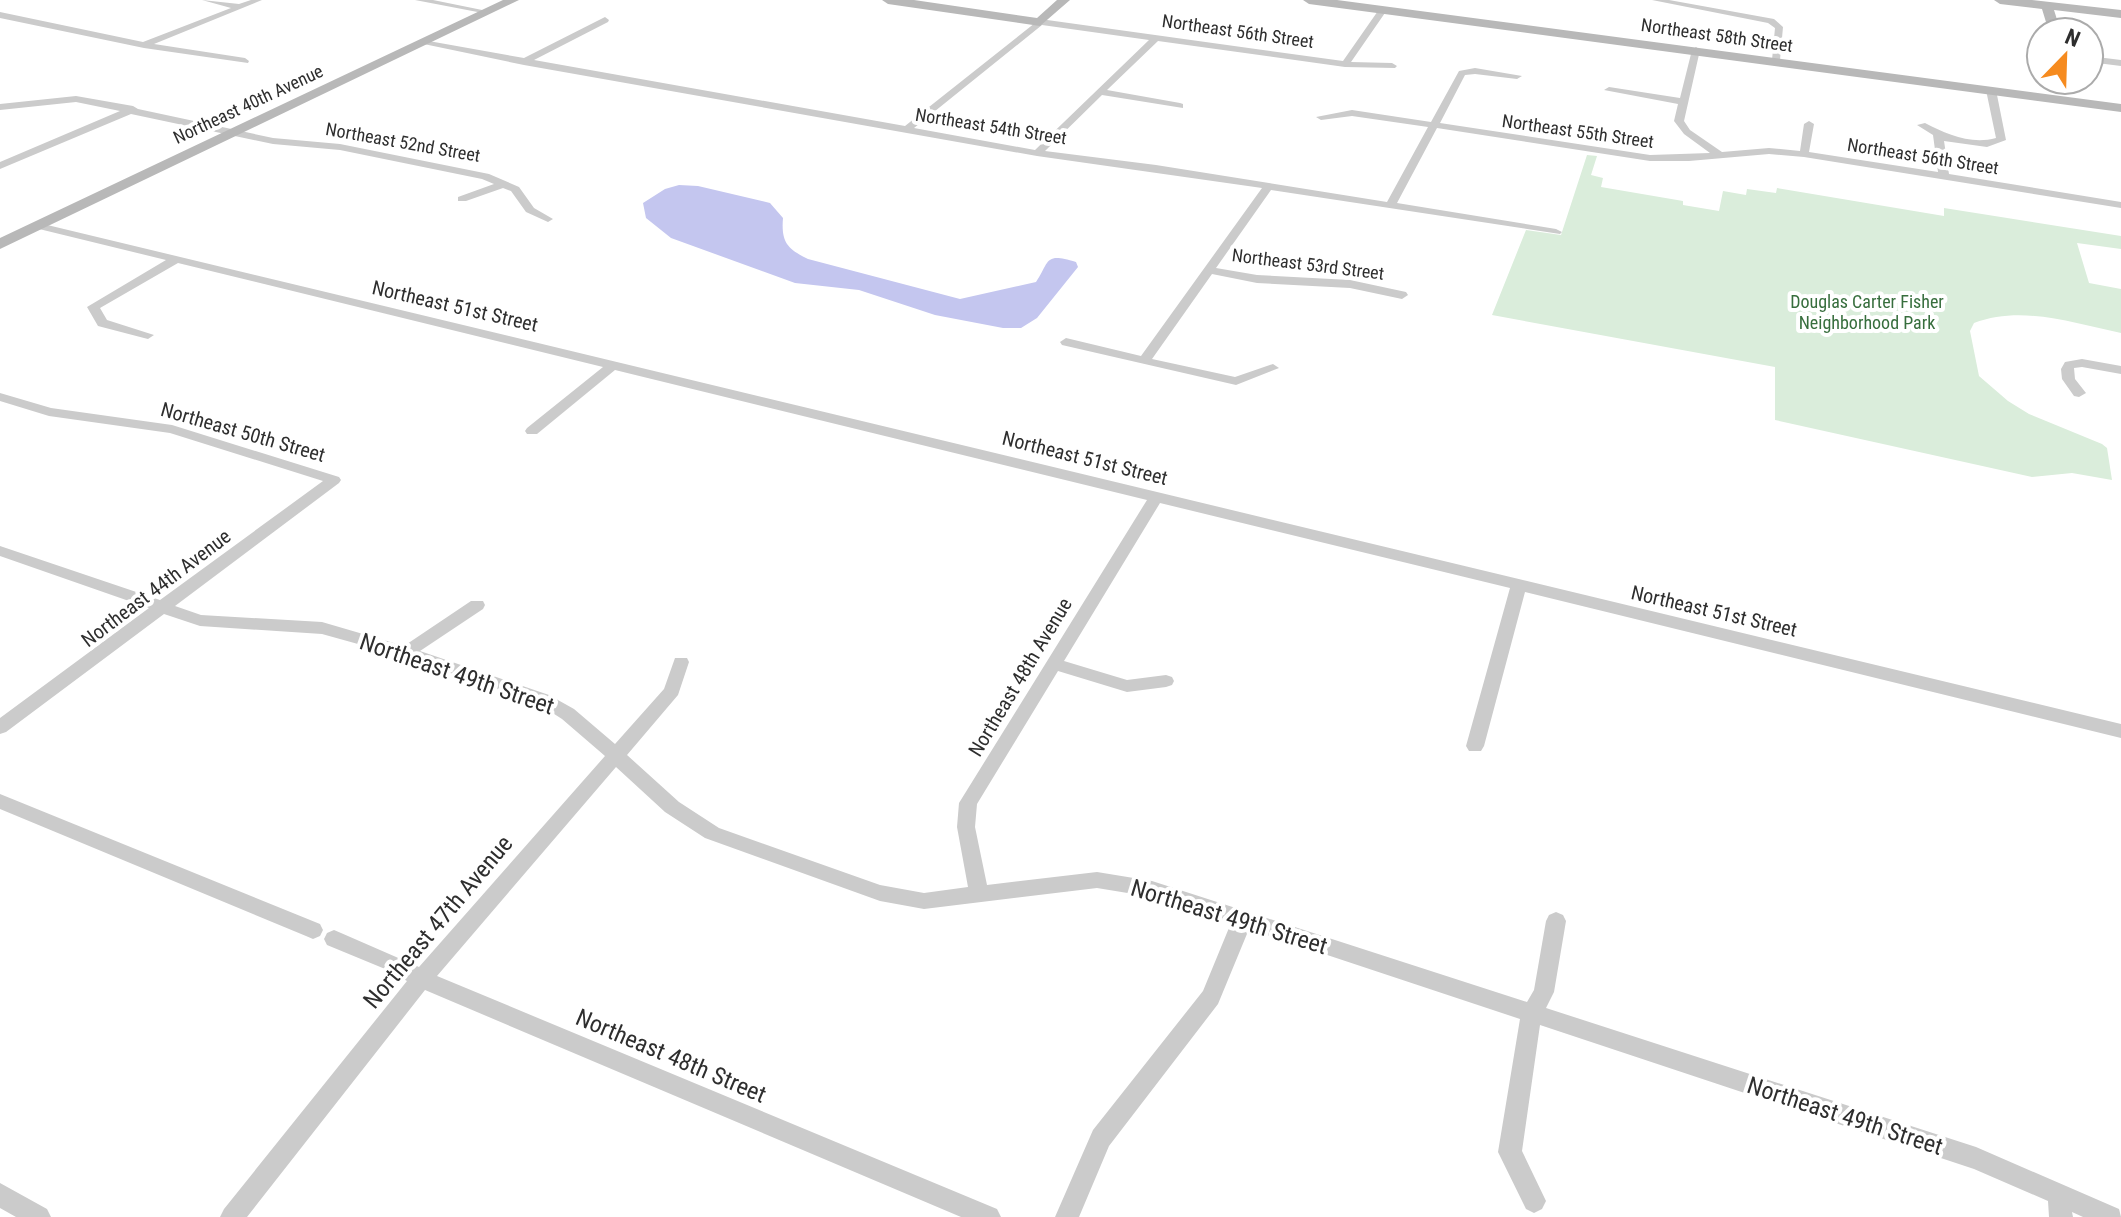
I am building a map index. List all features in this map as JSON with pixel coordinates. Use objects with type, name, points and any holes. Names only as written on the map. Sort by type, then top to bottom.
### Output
[{"type":"street","points":[[206,0],[241,7]]},
{"type":"street","points":[[144,45],[258,0]]},
{"type":"street","points":[[419,0],[488,12]]},
{"type":"street","name":"Northeast 40th Avenue","points":[[0,244],[513,0]]},
{"type":"street","name":"Northeast 56th Street","points":[[888,0],[1345,64],[1392,66]]},
{"type":"street","points":[[906,130],[1064,0]]},
{"type":"street","name":"Northeast 58th Street","points":[[1309,0],[1991,90],[2077,96],[2121,108]]},
{"type":"street","points":[[1656,0],[1771,21],[1779,27],[1776,60]]},
{"type":"street","points":[[2000,0],[2121,14]]},
{"type":"street","points":[[1345,64],[1383,10]]},
{"type":"street","points":[[0,15],[144,45],[245,61]]},
{"type":"street","points":[[524,62],[605,20]]},
{"type":"street","points":[[1037,153],[1156,38]]},
{"type":"street","name":"Northeast 54th Street","points":[[423,43],[1037,153],[1143,166],[1556,232]]},
{"type":"street","points":[[1696,50],[1681,125],[1719,155]]},
{"type":"street","points":[[1390,206],[1466,71],[1517,76]]},
{"type":"street","points":[[1609,90],[1685,102]]},
{"type":"street","points":[[1922,125],[1938,137],[1996,143],[2001,140],[2001,135],[1991,90]]},
{"type":"street","points":[[1100,92],[1180,106]]},
{"type":"street","name":"Northeast 52nd Street","points":[[0,107],[76,99],[273,141],[340,147],[506,183]]},
{"type":"street","points":[[0,166],[133,109]]},
{"type":"street","name":"Northeast 55th Street","points":[[1321,117],[1352,113],[1650,158],[1719,155]]},
{"type":"street","points":[[1804,154],[1809,124]]},
{"type":"street","points":[[1938,137],[1944,177]]},
{"type":"street","name":"Northeast 56th Street","points":[[1719,155],[1769,151],[1804,154],[2121,205]]},
{"type":"street","points":[[462,199],[506,183],[515,189],[530,210],[548,219]]},
{"type":"street","points":[[1144,361],[1268,187]]},
{"type":"street","name":"Northeast 51st Street","points":[[39,226],[2121,731]]},
{"type":"street","points":[[148,335],[102,323],[93,307],[175,260]]},
{"type":"street","name":"Northeast 53rd Street","points":[[1210,270],[1269,281],[1350,284],[1402,295]]},
{"type":"street","points":[[1066,342],[1236,381],[1273,368]]},
{"type":"street","points":[[2079,393],[2069,379],[2067,369],[2070,365],[2082,363],[2121,370]]},
{"type":"street","points":[[532,431],[613,365]]},
{"type":"street","name":"Northeast 50th Street","points":[[0,397],[49,412],[172,429],[334,480]]},
{"type":"street","name":"Northeast 44th Avenue","points":[[0,727],[334,480]]},
{"type":"street","name":"Northeast 48th Avenue","points":[[979,893],[966,827],[968,803],[1157,496]]},
{"type":"street","name":"Northeast 49th Street","points":[[0,551],[200,620],[322,628],[406,652],[543,699],[568,714],[672,807],[712,833],[880,893],[924,901],[1097,880],[1152,889],[1976,1158],[2060,1207],[2111,1217]]},
{"type":"street","points":[[1475,746],[1519,585]]},
{"type":"street","points":[[406,652],[477,605]]},
{"type":"street","name":"Northeast 47th Avenue","points":[[232,1217],[421,979],[672,691],[681,662]]},
{"type":"street","points":[[1053,664],[1127,686],[1166,681]]},
{"type":"street","points":[[0,801],[313,930]]},
{"type":"street","points":[[1067,1217],[1101,1138],[1211,997],[1244,917]]},
{"type":"street","points":[[1534,1201],[1510,1152],[1531,1015],[1544,992],[1556,921]]},
{"type":"street","name":"Northeast 48th Street","points":[[334,939],[397,965],[421,979],[989,1217]]},
{"type":"street","points":[[0,1195],[39,1217]]},
{"type":"green space","name":"Douglas Carter Fisher Neighborhood Park","points":[[1587,155],[1597,156],[1591,175],[1603,178],[1601,187],[1683,201],[1683,205],[1719,211],[1723,191],[1746,195],[1747,189],[1776,193],[1777,188],[1944,216],[1944,208],[2121,236],[2121,249],[2077,243],[2089,283],[2121,289],[2121,333],[2029,316],[1992,318],[1974,323],[1970,331],[1979,376],[2029,414],[2102,444],[2107,448],[2112,480],[2072,473],[2032,477],[1775,420],[1775,367],[1492,315],[1526,230],[1561,235]]},
{"type":"water","points":[[679,185],[698,186],[770,203],[783,218],[787,244],[808,259],[960,299],[1036,282],[1053,258],[1076,262],[1078,267],[1037,318],[1021,328],[1003,328],[935,315],[859,290],[795,283],[671,238],[646,218],[643,203],[665,189]]}]
